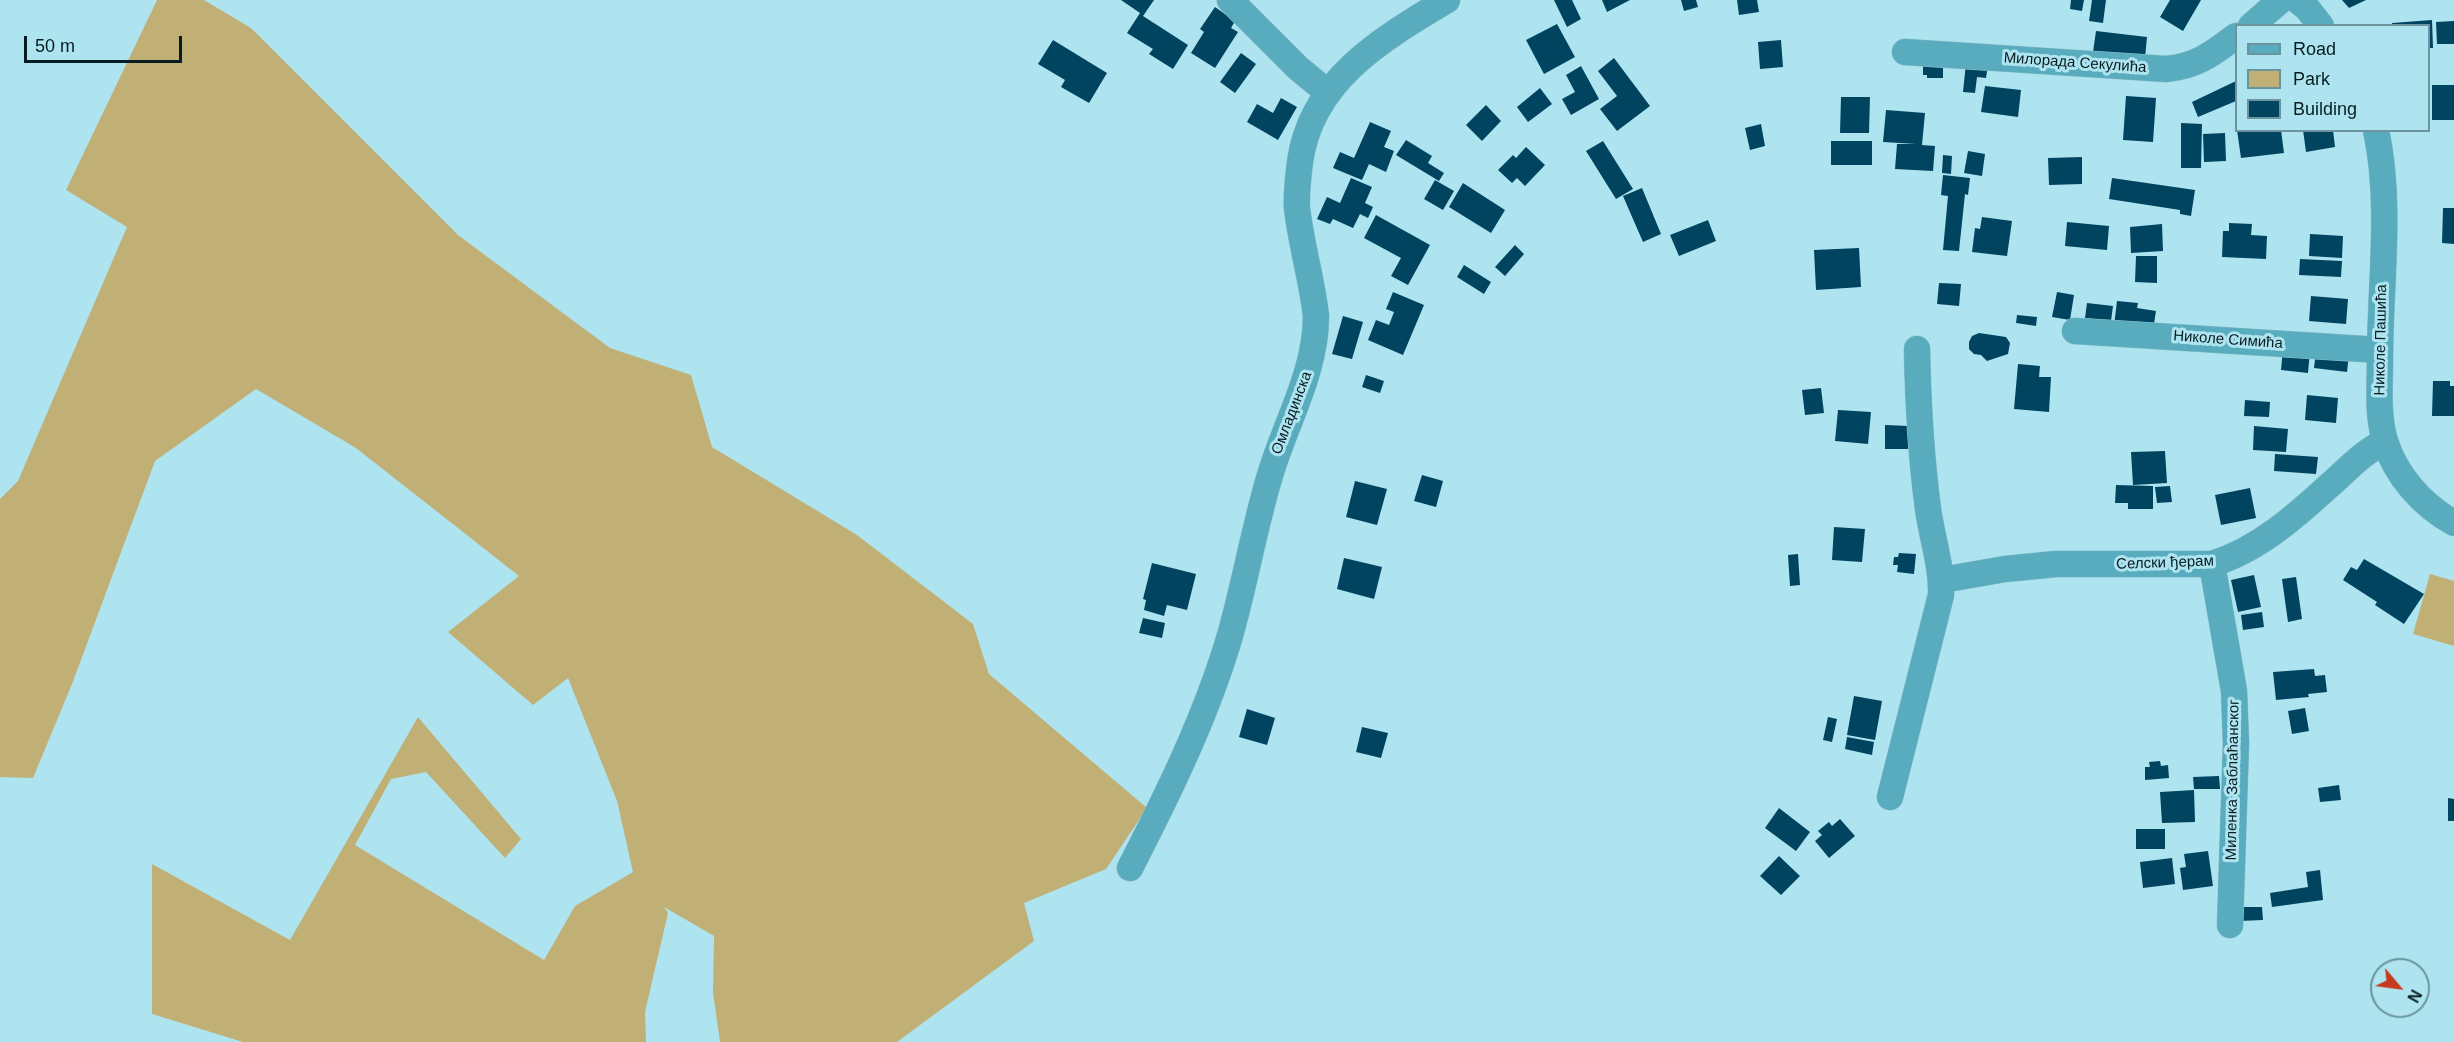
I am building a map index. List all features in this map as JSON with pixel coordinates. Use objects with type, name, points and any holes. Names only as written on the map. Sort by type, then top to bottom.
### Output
[{"type":"street","points":[[1230,0],[1298,68],[1327,92]]},
{"type":"street","name":"Омладинска","points":[[1130,868],[1184,759],[1203,714],[1229,639],[1274,461],[1310,364],[1316,333],[1316,316],[1296,192],[1304,141],[1315,112],[1327,92],[1359,58],[1416,18],[1448,0]]},
{"type":"street","points":[[2253,24],[2281,0]]},
{"type":"street","name":"Милорада Секулића","points":[[1905,52],[2166,69],[2186,67],[2204,59],[2235,37]]},
{"type":"street","name":"Николе Пашића","points":[[2376,132],[2384,192],[2380,412],[2385,442],[2404,480],[2418,495],[2454,523]]},
{"type":"street","name":"Николе Симића","points":[[2075,331],[2380,350]]},
{"type":"street","points":[[1890,797],[1937,611],[1942,580],[1928,510],[1922,457],[1917,349]]},
{"type":"street","name":"Селски ђерам","points":[[1942,580],[2005,569],[2056,564],[2212,564],[2227,560],[2286,525],[2361,456],[2385,442]]},
{"type":"street","name":"Миленка Заблаћанског","points":[[2212,564],[2234,691],[2236,743],[2230,925]]},
{"type":"green space","points":[[157,0],[204,0],[251,28],[458,235],[610,348],[691,375],[712,447],[857,535],[973,624],[989,674],[1147,808],[1106,869],[1024,903],[1034,941],[897,1042],[720,1042],[713,993],[714,936],[664,907],[668,913],[645,1012],[646,1042],[243,1042],[152,1014],[152,864],[290,940],[418,717],[521,839],[505,858],[426,772],[391,779],[355,845],[544,960],[575,906],[633,872],[617,801],[568,678],[533,705],[448,632],[519,576],[356,448],[256,389],[155,461],[72,684],[33,778],[0,777],[0,499],[18,481],[127,227],[66,190]]},
{"type":"green space","points":[[2430,574],[2454,581],[2454,646],[2413,634]]},
{"type":"building","points":[[1121,0],[1154,0],[1143,16],[1188,45],[1173,69],[1149,54],[1153,49],[1127,33],[1140,13]]},
{"type":"building","points":[[1554,0],[1572,0],[1581,19],[1567,27]]},
{"type":"building","points":[[1602,0],[1630,0],[1607,12]]},
{"type":"building","points":[[1681,0],[1696,0],[1698,7],[1684,11]]},
{"type":"building","points":[[1737,0],[1757,0],[1759,12],[1739,15]]},
{"type":"building","points":[[2071,0],[2084,0],[2082,11],[2070,9]]},
{"type":"building","points":[[2092,0],[2106,0],[2103,23],[2089,21]]},
{"type":"building","points":[[2170,0],[2201,0],[2183,31],[2160,17]]},
{"type":"building","points":[[2342,0],[2366,0],[2349,8]]},
{"type":"building","points":[[1215,7],[1235,21],[1231,28],[1238,32],[1215,68],[1191,53],[1204,32],[1200,29]]},
{"type":"building","points":[[2432,20],[2433,48],[2430,48],[2430,24],[2392,23]]},
{"type":"building","points":[[2454,21],[2454,44],[2437,44],[2436,22]]},
{"type":"building","points":[[1557,24],[1575,57],[1544,74],[1526,40]]},
{"type":"building","points":[[2096,31],[2147,37],[2145,58],[2093,52]]},
{"type":"building","points":[[1053,40],[1107,73],[1089,103],[1061,87],[1065,80],[1038,64]]},
{"type":"building","points":[[1781,40],[1783,67],[1760,69],[1758,42]]},
{"type":"building","points":[[1241,53],[1256,64],[1235,93],[1220,82]]},
{"type":"building","points":[[1614,58],[1650,106],[1617,131],[1600,109],[1617,96],[1598,71]]},
{"type":"building","points":[[1966,63],[1988,65],[1986,78],[1977,77],[1975,93],[1963,92]]},
{"type":"building","points":[[1923,64],[1943,64],[1943,78],[1927,78],[1927,75],[1923,75]]},
{"type":"building","points":[[1581,66],[1599,99],[1571,115],[1562,99],[1575,92],[1566,75]]},
{"type":"building","points":[[2235,81],[2235,101],[2198,117],[2192,102]]},
{"type":"building","points":[[2432,85],[2454,85],[2454,120],[2432,120]]},
{"type":"building","points":[[1985,86],[2021,90],[2018,117],[1981,112]]},
{"type":"building","points":[[1540,88],[1552,104],[1528,122],[1517,107]]},
{"type":"building","points":[[2126,96],[2156,98],[2153,142],[2123,140]]},
{"type":"building","points":[[1841,97],[1870,97],[1869,133],[1840,133]]},
{"type":"building","points":[[1281,98],[1297,107],[1278,140],[1247,122],[1257,104],[1273,113]]},
{"type":"building","points":[[1486,105],[1501,121],[1482,141],[1466,125]]},
{"type":"building","points":[[1886,110],[1925,113],[1922,145],[1935,146],[1933,171],[1895,169],[1897,144],[1916,144],[1883,142]]},
{"type":"building","points":[[1370,122],[1391,131],[1384,147],[1394,151],[1386,172],[1369,164],[1362,180],[1333,168],[1340,152],[1354,158]]},
{"type":"building","points":[[2181,123],[2202,124],[2201,168],[2181,168]]},
{"type":"building","points":[[1761,124],[1765,146],[1750,150],[1745,128]]},
{"type":"building","points":[[2237,132],[2281,132],[2284,153],[2241,158]]},
{"type":"building","points":[[2303,132],[2333,132],[2335,147],[2306,152]]},
{"type":"building","points":[[2225,133],[2226,161],[2204,162],[2203,134]]},
{"type":"building","points":[[1406,140],[1432,156],[1428,163],[1444,173],[1439,181],[1396,155]]},
{"type":"building","points":[[1603,141],[1633,189],[1616,199],[1586,151]]},
{"type":"building","points":[[1831,141],[1872,141],[1872,165],[1831,165]]},
{"type":"building","points":[[1526,147],[1545,165],[1525,186],[1517,178],[1512,183],[1498,170],[1513,155],[1516,158]]},
{"type":"building","points":[[1968,151],[1985,154],[1982,176],[1964,173]]},
{"type":"building","points":[[1943,155],[1952,156],[1951,174],[1942,173]]},
{"type":"building","points":[[2082,157],[2082,184],[2049,185],[2048,158]]},
{"type":"building","points":[[1943,175],[1970,178],[1968,195],[1965,194],[1959,251],[1943,250],[1948,196],[1941,195]]},
{"type":"building","points":[[1351,178],[1372,187],[1365,203],[1373,207],[1368,218],[1360,214],[1353,228],[1333,219],[1330,224],[1317,219],[1327,197],[1340,203]]},
{"type":"building","points":[[2112,178],[2195,190],[2191,216],[2180,214],[2180,210],[2109,199]]},
{"type":"building","points":[[1435,180],[1454,191],[1443,210],[1424,199]]},
{"type":"building","points":[[1463,183],[1505,210],[1491,233],[1449,207]]},
{"type":"building","points":[[1642,188],[1661,234],[1643,242],[1623,196]]},
{"type":"building","points":[[2443,208],[2454,208],[2454,244],[2442,243]]},
{"type":"building","points":[[1376,215],[1430,245],[1408,285],[1391,276],[1401,258],[1364,238]]},
{"type":"building","points":[[1982,217],[2012,221],[2007,256],[1972,252],[1975,228],[1980,229]]},
{"type":"building","points":[[1708,220],[1716,241],[1679,256],[1670,235]]},
{"type":"building","points":[[2067,222],[2109,226],[2107,250],[2065,246]]},
{"type":"building","points":[[2229,223],[2252,224],[2251,235],[2267,236],[2266,259],[2222,257],[2223,231],[2229,231]]},
{"type":"building","points":[[2162,224],[2163,251],[2131,253],[2130,227]]},
{"type":"building","points":[[2310,234],[2343,236],[2342,258],[2309,256]]},
{"type":"building","points":[[1515,245],[1524,254],[1505,276],[1495,267]]},
{"type":"building","points":[[1859,248],[1861,287],[1816,290],[1814,250]]},
{"type":"building","points":[[2136,256],[2157,256],[2157,283],[2135,282]]},
{"type":"building","points":[[2300,259],[2342,261],[2341,277],[2299,275]]},
{"type":"building","points":[[1464,265],[1491,282],[1484,294],[1457,277]]},
{"type":"building","points":[[1939,283],[1961,284],[1959,306],[1937,304]]},
{"type":"building","points":[[1393,292],[1424,305],[1403,355],[1368,340],[1376,320],[1389,325],[1394,312],[1386,309]]},
{"type":"building","points":[[2057,292],[2074,295],[2070,320],[2052,317]]},
{"type":"building","points":[[2311,296],[2348,299],[2346,324],[2309,321]]},
{"type":"building","points":[[2117,301],[2138,303],[2137,308],[2156,311],[2153,330],[2114,326]]},
{"type":"building","points":[[2087,303],[2113,306],[2111,321],[2085,318]]},
{"type":"building","points":[[2017,315],[2037,317],[2036,326],[2016,323]]},
{"type":"building","points":[[1343,316],[1363,322],[1352,359],[1332,354]]},
{"type":"building","points":[[1979,333],[2006,337],[2010,343],[2008,354],[1987,361],[1981,355],[1974,354],[1969,349],[1969,342],[1972,336]]},
{"type":"building","points":[[2283,348],[2310,351],[2308,373],[2281,370]]},
{"type":"building","points":[[2316,351],[2349,354],[2347,372],[2314,368]]},
{"type":"building","points":[[2018,364],[2040,366],[2039,377],[2051,377],[2049,412],[2014,409]]},
{"type":"building","points":[[1366,375],[1384,381],[1380,393],[1362,387]]},
{"type":"building","points":[[2433,381],[2450,381],[2450,386],[2454,386],[2454,416],[2432,416]]},
{"type":"building","points":[[1821,388],[1824,413],[1805,415],[1802,390]]},
{"type":"building","points":[[2307,395],[2338,398],[2336,423],[2305,420]]},
{"type":"building","points":[[2245,400],[2270,402],[2269,417],[2244,416]]},
{"type":"building","points":[[1838,410],[1871,412],[1868,444],[1835,441]]},
{"type":"building","points":[[1885,425],[1909,426],[1908,449],[1885,449]]},
{"type":"building","points":[[2254,426],[2288,429],[2286,452],[2253,450]]},
{"type":"building","points":[[2165,451],[2167,483],[2133,485],[2131,452]]},
{"type":"building","points":[[2275,454],[2318,457],[2316,474],[2274,471]]},
{"type":"building","points":[[1422,475],[1443,481],[1436,507],[1414,501]]},
{"type":"building","points":[[1355,481],[1387,489],[1377,525],[1346,517]]},
{"type":"building","points":[[2116,485],[2153,486],[2153,509],[2128,509],[2128,503],[2115,503]]},
{"type":"building","points":[[2170,486],[2172,502],[2157,503],[2155,487]]},
{"type":"building","points":[[2250,488],[2256,518],[2221,525],[2215,495]]},
{"type":"building","points":[[1834,527],[1865,529],[1862,562],[1832,560]]},
{"type":"building","points":[[1899,553],[1916,554],[1914,574],[1897,572],[1898,565],[1893,565],[1894,557],[1898,557]]},
{"type":"building","points":[[1798,554],[1800,585],[1790,586],[1788,555]]},
{"type":"building","points":[[1344,558],[1382,567],[1374,599],[1337,589]]},
{"type":"building","points":[[2364,559],[2424,594],[2404,624],[2375,605],[2377,602],[2343,580],[2351,567],[2357,570]]},
{"type":"building","points":[[1152,563],[1196,574],[1187,610],[1167,605],[1164,616],[1144,610],[1146,600],[1143,599]]},
{"type":"building","points":[[2254,575],[2261,607],[2238,612],[2231,580]]},
{"type":"building","points":[[2296,577],[2302,619],[2288,622],[2282,579]]},
{"type":"building","points":[[2262,612],[2264,627],[2243,630],[2241,615]]},
{"type":"building","points":[[1143,618],[1165,623],[1162,638],[1139,633]]},
{"type":"building","points":[[2314,669],[2315,676],[2325,675],[2327,692],[2308,694],[2309,697],[2276,700],[2273,672]]},
{"type":"building","points":[[1854,696],[1882,701],[1875,740],[1847,735]]},
{"type":"building","points":[[2305,708],[2309,731],[2292,734],[2288,711]]},
{"type":"building","points":[[1247,709],[1275,718],[1267,745],[1239,737]]},
{"type":"building","points":[[1828,717],[1837,719],[1832,742],[1823,740]]},
{"type":"building","points":[[1362,727],[1388,733],[1381,758],[1356,752]]},
{"type":"building","points":[[1847,737],[1874,742],[1872,755],[1845,749]]},
{"type":"building","points":[[2160,761],[2161,766],[2168,765],[2169,778],[2145,780],[2145,767],[2150,767],[2149,762]]},
{"type":"building","points":[[2219,776],[2220,789],[2194,789],[2193,777]]},
{"type":"building","points":[[2339,785],[2341,800],[2320,802],[2318,788]]},
{"type":"building","points":[[2194,790],[2195,822],[2162,823],[2160,792]]},
{"type":"building","points":[[2448,798],[2454,799],[2454,821],[2448,821]]},
{"type":"building","points":[[1779,808],[1810,832],[1796,851],[1765,828]]},
{"type":"building","points":[[1840,819],[1855,836],[1829,858],[1815,841],[1822,835],[1818,831],[1829,822],[1832,826]]},
{"type":"building","points":[[2136,829],[2165,829],[2165,849],[2136,849]]},
{"type":"building","points":[[2208,851],[2213,886],[2183,890],[2180,868],[2186,867],[2184,854]]},
{"type":"building","points":[[1779,856],[1800,876],[1781,895],[1760,876]]},
{"type":"building","points":[[2172,858],[2175,884],[2143,888],[2140,862]]},
{"type":"building","points":[[2320,870],[2323,900],[2272,907],[2270,893],[2308,887],[2306,872]]},
{"type":"building","points":[[2239,907],[2262,907],[2263,920],[2239,921]]}]
